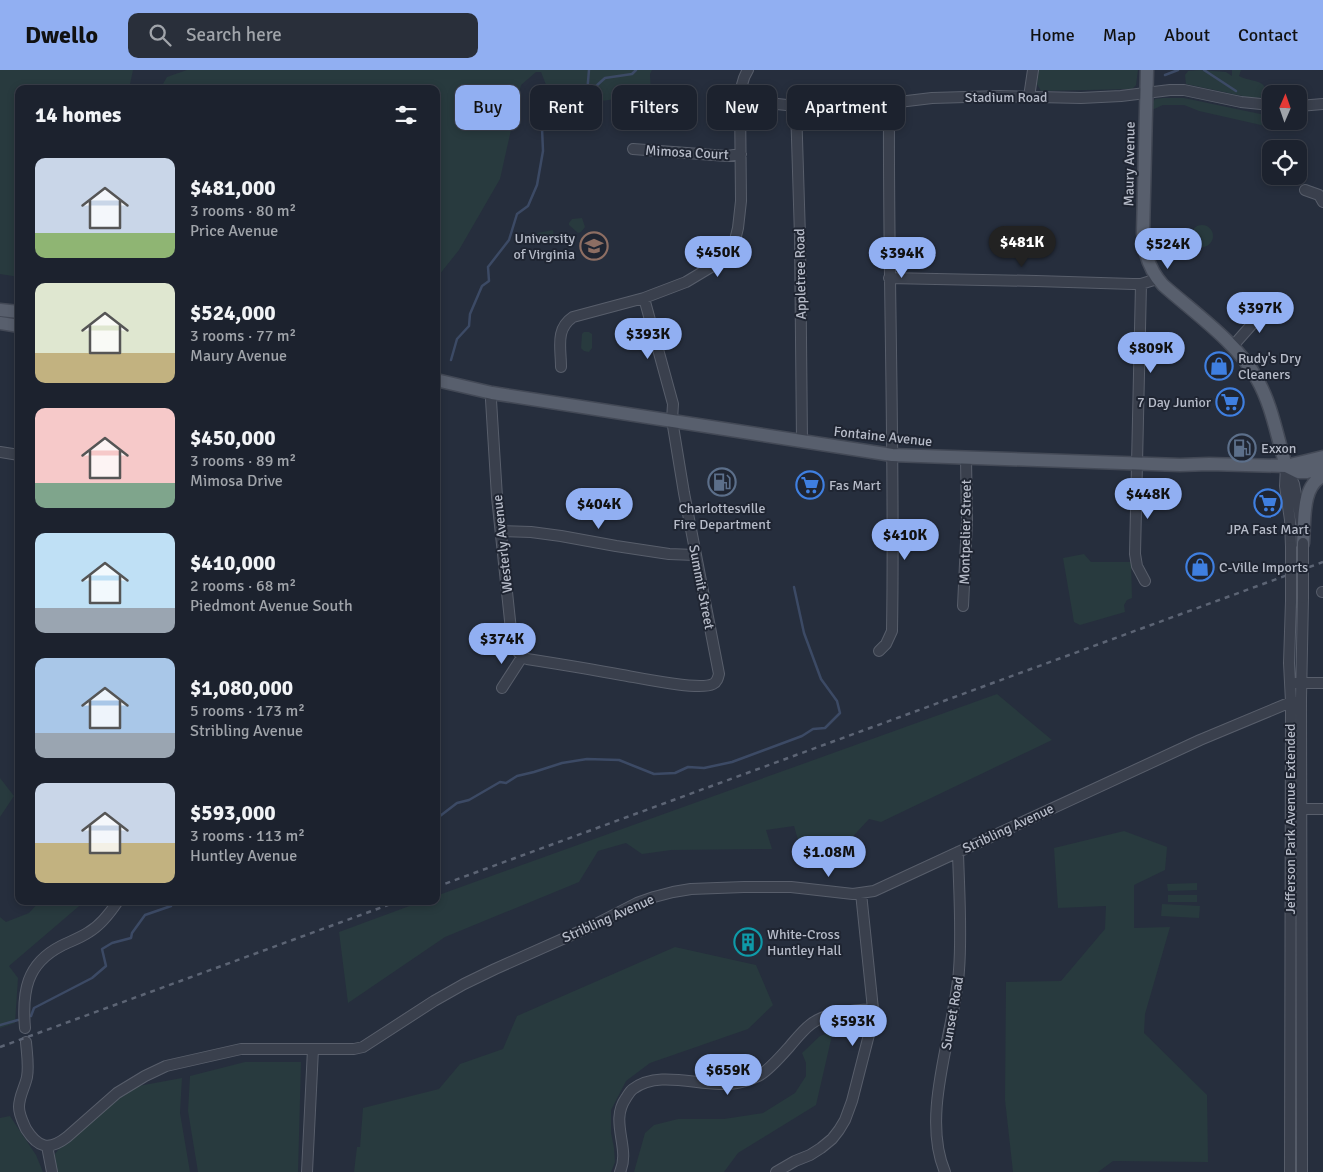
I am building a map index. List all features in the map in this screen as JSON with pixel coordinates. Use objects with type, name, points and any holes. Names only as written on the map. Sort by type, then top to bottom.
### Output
[{"type":"main road","name":"Maury Avenue","points":[[1147,70],[1142,233],[1147,259],[1157,279],[1217,332],[1244,358],[1251,368],[1263,390],[1286,466]]},
{"type":"main road","points":[[0,310],[15,312]]},
{"type":"main road","points":[[0,323],[15,325]]},
{"type":"main road","name":"Fontaine Avenue","points":[[440,381],[486,391]]},
{"type":"main road","name":"Fontaine Avenue","points":[[440,385],[486,391],[892,455],[1286,466]]},
{"type":"main road","points":[[1286,466],[1323,457]]},
{"type":"main road","points":[[1286,466],[1298,472],[1323,468]]},
{"type":"main road","points":[[1297,545],[1310,487],[1323,476]]},
{"type":"street","points":[[742,85],[748,70]]},
{"type":"street","points":[[1029,97],[1033,70]]},
{"type":"street","name":"Stadium Road","points":[[905,102],[932,98],[1000,96],[1080,98],[1184,90],[1241,102],[1262,104]]},
{"type":"street","points":[[1308,105],[1323,104]]},
{"type":"street","points":[[561,367],[561,330],[573,317],[644,298],[696,277],[711,267],[728,250],[735,240],[741,201],[741,130]]},
{"type":"street","name":"Appletree Road","points":[[797,130],[802,441]]},
{"type":"street","points":[[879,651],[886,644],[892,631],[889,130]]},
{"type":"street","name":"Mimosa Court","points":[[633,149],[727,156],[741,154]]},
{"type":"street","points":[[1305,190],[1319,195],[1323,202]]},
{"type":"street","points":[[889,278],[1141,284],[1157,279]]},
{"type":"street","points":[[1141,284],[1135,554],[1137,566],[1145,582]]},
{"type":"street","name":"Summit Street","points":[[522,656],[527,659],[674,684],[705,685],[712,684],[718,679],[719,674],[672,420],[673,404],[644,298]]},
{"type":"street","points":[[1232,347],[1269,305]]},
{"type":"street","name":"Westerly Avenue","points":[[486,391],[491,400],[497,497],[511,630],[514,646],[522,656]]},
{"type":"street","points":[[0,452],[15,454]]},
{"type":"street","name":"Montpelier Street","points":[[963,606],[967,521],[966,458]]},
{"type":"street","name":"Jefferson Park Avenue Extended","points":[[1286,466],[1285,486],[1290,520],[1297,545],[1303,598],[1302,683],[1296,702],[1290,808],[1290,1172]]},
{"type":"street","points":[[501,531],[531,532],[686,556],[696,555]]},
{"type":"street","name":"Jefferson Park Avenue Extended","points":[[1297,545],[1291,601],[1289,663],[1290,684],[1296,702],[1302,809],[1302,1172]]},
{"type":"street","points":[[502,688],[522,656]]},
{"type":"street","points":[[1290,684],[1323,682]]},
{"type":"street","name":"Stribling Avenue","points":[[47,1146],[58,1144],[118,1094],[166,1066],[241,1049],[354,1049],[363,1047],[464,984],[495,968],[654,897],[691,889],[744,887],[791,887],[853,894],[874,891],[1200,740],[1296,702]]},
{"type":"street","points":[[1290,808],[1323,809]]},
{"type":"street","name":"Sunset Road","points":[[945,1172],[938,1148],[936,1116],[959,969],[958,852]]},
{"type":"street","points":[[776,1172],[810,1155],[832,1139],[846,1120],[852,1101],[873,1019],[861,893]]},
{"type":"street","points":[[25,1028],[25,990],[28,980],[38,964],[48,954],[98,926],[115,905]]},
{"type":"street","points":[[620,1172],[624,1163],[619,1127],[620,1112],[623,1102],[632,1089],[659,1079],[722,1084],[740,1082],[760,1075],[811,1024],[823,1017],[873,1009]]},
{"type":"street","points":[[26,1042],[28,1067],[27,1078],[19,1101],[20,1115],[31,1137],[47,1146],[52,1172]]},
{"type":"street","points":[[307,1172],[313,1049]]},
{"type":"shaded area","points":[[0,70],[133,70],[130,85],[15,85],[15,276],[0,274]]},
{"type":"shaded area","points":[[187,70],[652,70],[650,74],[651,85],[612,85],[612,100],[602,101],[602,85],[546,85],[541,72],[536,72],[521,85],[520,89],[520,85],[455,85],[455,130],[511,130],[500,179],[459,250],[440,274],[440,85],[162,85],[167,77]]},
{"type":"shaded area","points":[[1039,70],[1138,70],[1136,85],[1132,89],[1041,91],[1037,84]]},
{"type":"shaded area","points":[[1232,70],[1241,70],[1239,76],[1263,85],[1262,97],[1252,98],[1186,84],[1185,75],[1188,71],[1226,72],[1232,76]]},
{"type":"shaded area","points":[[1184,98],[1262,114],[1262,125],[1199,111],[1184,105],[1163,105],[1152,110],[1152,103],[1155,99]]},
{"type":"shaded area","points":[[582,218],[585,227],[578,233],[569,223],[572,219]]},
{"type":"shaded area","points":[[1202,225],[1210,228],[1213,236],[1210,244],[1202,247],[1194,244],[1191,236],[1194,228]]},
{"type":"shaded area","points":[[553,230],[555,242],[539,244],[537,233]]},
{"type":"shaded area","points":[[584,332],[592,334],[592,348],[589,352],[581,348],[582,334]]},
{"type":"shaded area","points":[[1084,554],[1091,562],[1131,562],[1132,598],[1127,600],[1124,605],[1125,612],[1080,625],[1074,622],[1063,558]]},
{"type":"shaded area","points":[[997,694],[1052,740],[881,822],[869,819],[844,846],[800,847],[794,826],[766,830],[772,849],[671,850],[642,854],[626,843],[598,851],[579,882],[445,937],[348,1003],[339,932],[412,905],[440,905],[440,895]]},
{"type":"shaded area","points":[[0,778],[14,796],[0,817]]},
{"type":"shaded area","points":[[1124,831],[1167,847],[1165,870],[1134,885],[1134,928],[1170,927],[1145,1014],[1144,1033],[1207,1095],[1208,1162],[1113,1161],[1098,1172],[1013,1172],[1005,1100],[1006,982],[1061,981],[1105,929],[1106,906],[1058,908],[1054,848]]},
{"type":"shaded area","points":[[1197,883],[1197,890],[1168,891],[1167,884]]},
{"type":"shaded area","points":[[1168,895],[1197,895],[1197,902],[1168,902]]},
{"type":"shaded area","points":[[1162,904],[1200,906],[1199,918],[1161,916]]},
{"type":"shaded area","points":[[36,905],[80,905],[9,966],[18,978],[15,1023],[0,1028],[0,917],[6,922],[29,913]]},
{"type":"shaded area","points":[[675,947],[756,965],[773,1005],[748,1029],[650,1063],[626,1081],[611,1110],[611,1133],[615,1162],[611,1172],[354,1172],[357,1147],[360,1147],[363,1108],[439,1089],[460,1064],[503,1049],[517,1016]]},
{"type":"shaded area","points":[[833,1031],[816,1105],[738,1153],[724,1172],[634,1172],[645,1133],[654,1125],[678,1119],[724,1119],[763,1113],[795,1093],[806,1076],[806,1063],[802,1053],[820,1036]]},
{"type":"shaded area","points":[[245,1062],[301,1062],[298,1172],[198,1172],[188,1111],[190,1076]]},
{"type":"shaded area","points":[[182,1078],[180,1113],[190,1172],[54,1172],[53,1157],[58,1150],[90,1119],[133,1087]]},
{"type":"shaded area","points":[[10,1116],[36,1155],[43,1172],[0,1172],[0,1118]]},
{"type":"waterway","points":[[588,85],[589,70]]},
{"type":"waterway","points":[[597,85],[605,78],[632,74],[636,70]]},
{"type":"waterway","points":[[1165,75],[1178,70]]},
{"type":"waterway","points":[[1204,70],[1236,91]]},
{"type":"waterway","points":[[451,360],[457,339],[469,326],[470,314],[482,286],[489,281],[488,267],[509,240],[517,214],[528,206],[537,185],[543,151],[542,130]]},
{"type":"waterway","points":[[440,816],[457,803],[469,800],[500,782],[506,783],[517,776],[562,763],[587,759],[619,760],[654,774],[675,773],[688,767],[704,768],[732,762],[802,736],[813,729],[825,728],[840,713],[837,701],[821,679],[804,633],[794,587]]},
{"type":"waterway","points":[[31,1016],[34,1008],[92,978],[106,966],[102,949],[112,943],[131,938],[132,933],[145,915],[171,905]]},
{"type":"waterway","points":[[0,1025],[18,1020]]},
{"type":"railway","points":[[440,886],[1323,562]]},
{"type":"railway","points":[[0,1047],[388,905]]},
{"type":"place","name":"University of Virginia","points":[[594,246]]},
{"type":"place","name":"Rudy's Dry Cleaners","points":[[1219,366]]},
{"type":"place","name":"7 Day Junior","points":[[1230,402]]},
{"type":"place","name":"Exxon","points":[[1242,448]]},
{"type":"place","name":"Charlottesville Fire Department","points":[[722,482]]},
{"type":"place","name":"Fas Mart","points":[[810,485]]},
{"type":"place","name":"JPA Fast Mart","points":[[1268,503]]},
{"type":"place","name":"C-Ville Imports","points":[[1200,567]]},
{"type":"place","name":"White-Cross Huntley Hall","points":[[748,942]]}]
